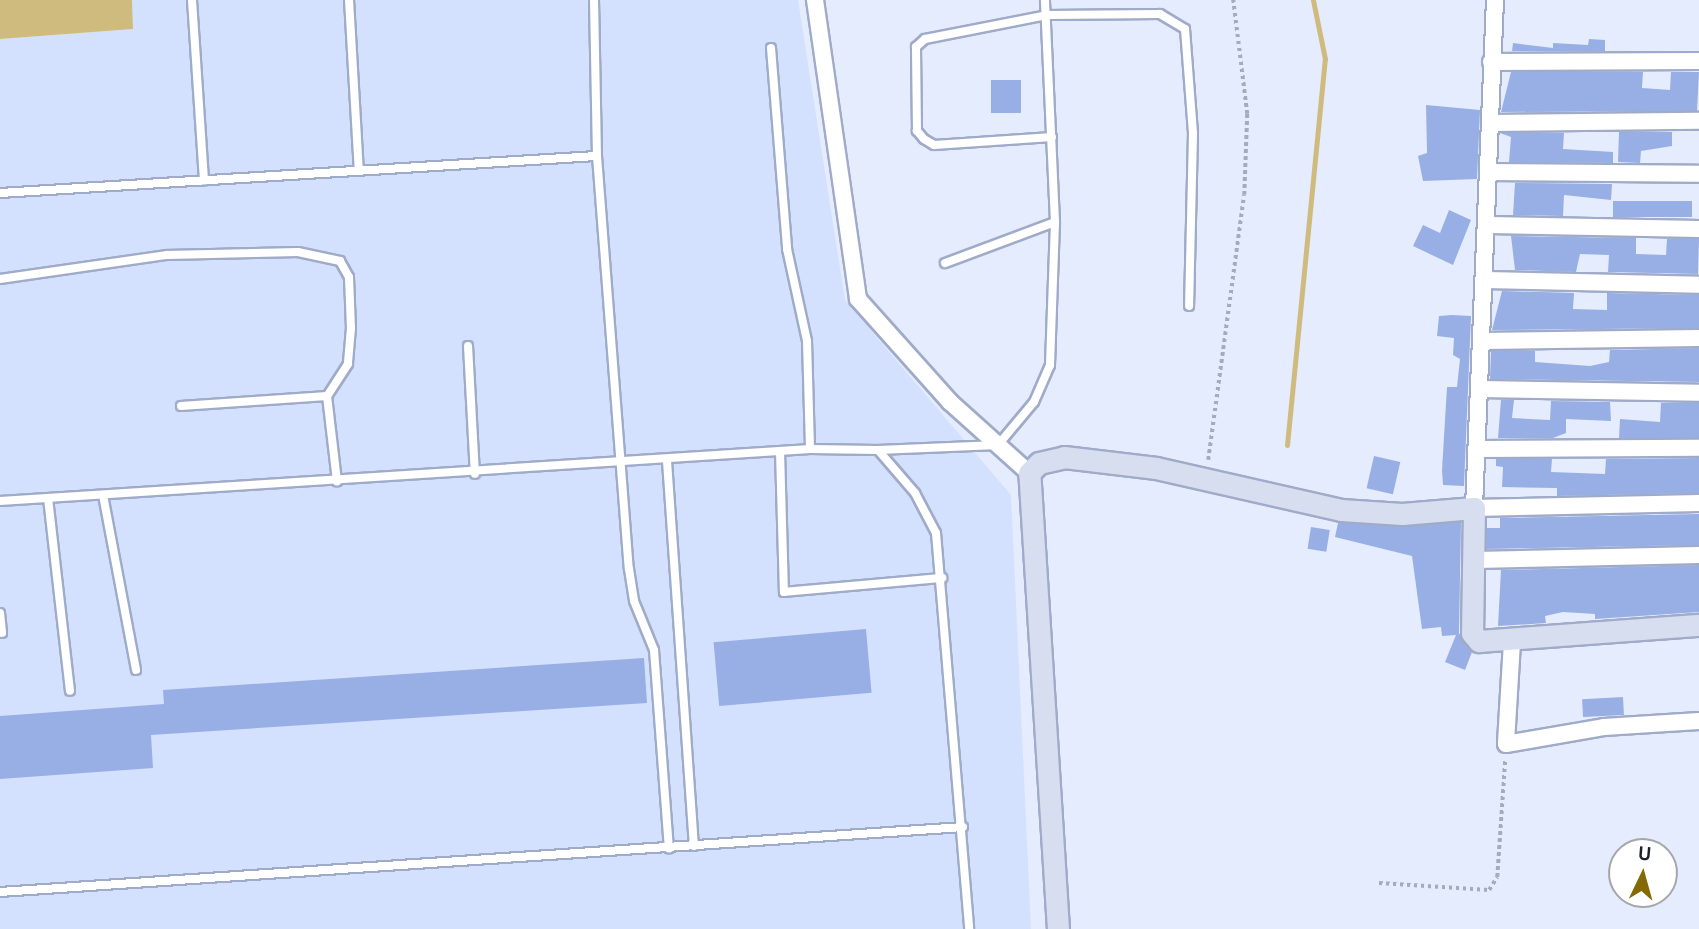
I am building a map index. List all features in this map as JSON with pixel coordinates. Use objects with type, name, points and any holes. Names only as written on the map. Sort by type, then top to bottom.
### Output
[{"type":"street","points":[[814,0],[858,299],[1028,473],[1058,929]]},
{"type":"street","points":[[1495,0],[1480,449],[1474,508],[1472,633],[1479,641],[1513,642],[1699,625]]},
{"type":"street","points":[[1491,62],[1699,61]]},
{"type":"street","points":[[1491,122],[1699,121]]},
{"type":"street","points":[[1489,172],[1699,174]]},
{"type":"street","points":[[1489,225],[1699,229]]},
{"type":"street","points":[[1486,280],[1699,285]]},
{"type":"street","points":[[1483,341],[1699,338]]},
{"type":"street","points":[[1480,389],[1699,393]]},
{"type":"street","points":[[1480,449],[1699,448]]},
{"type":"street","points":[[1028,473],[1064,457],[1206,476],[1341,510],[1402,514],[1474,508],[1699,503]]},
{"type":"street","points":[[1475,560],[1699,555]]},
{"type":"street","points":[[1513,642],[1506,744],[1604,727],[1699,722]]},
{"type":"lane","points":[[192,0],[204,181]]},
{"type":"lane","points":[[349,0],[359,171]]},
{"type":"lane","points":[[594,0],[597,156],[626,465],[629,569],[634,601],[654,650],[669,848]]},
{"type":"lane","points":[[0,501],[626,465],[810,449],[878,450],[998,445],[1034,402],[1050,365],[1055,222],[1045,0]]},
{"type":"lane","points":[[1052,136],[934,145],[917,131],[916,47],[925,39],[1047,15],[1160,13],[1185,29],[1193,134],[1189,306]]},
{"type":"lane","points":[[771,48],[788,249],[807,341],[810,449]]},
{"type":"lane","points":[[0,194],[597,156]]},
{"type":"lane","points":[[945,263],[1055,222]]},
{"type":"lane","points":[[0,279],[167,255],[327,254],[341,261],[349,277],[351,328],[348,364],[327,396],[337,481]]},
{"type":"lane","points":[[468,346],[475,474]]},
{"type":"lane","points":[[181,406],[327,396]]},
{"type":"lane","points":[[878,450],[928,516],[942,578],[969,929]]},
{"type":"lane","points":[[780,451],[784,592],[942,578]]},
{"type":"lane","points":[[667,461],[694,846]]},
{"type":"lane","points":[[103,495],[136,670]]},
{"type":"lane","points":[[48,498],[70,691]]},
{"type":"lane","points":[[0,613],[2,633]]},
{"type":"lane","points":[[0,892],[963,827]]},
{"type":"path","points":[[1206,476],[1244,195],[1247,114],[1233,0]]},
{"type":"path","points":[[1379,883],[1489,890],[1497,877],[1506,744]]},
{"type":"shaded area","points":[[0,0],[132,0],[133,29],[0,39]]},
{"type":"shaded area","points":[[132,0],[798,0],[845,300],[1011,495],[1031,929],[0,929],[0,39],[133,29]]},
{"type":"building","points":[[1589,39],[1605,40],[1605,51],[1512,51],[1513,43],[1553,48],[1553,43],[1588,45]]},
{"type":"building","points":[[1511,72],[1643,72],[1642,88],[1670,90],[1671,72],[1699,72],[1697,111],[1501,112]]},
{"type":"building","points":[[991,80],[1021,80],[1021,113],[991,113]]},
{"type":"building","points":[[1426,105],[1480,110],[1477,179],[1423,181],[1418,156],[1427,153]]},
{"type":"building","points":[[1619,132],[1672,132],[1672,146],[1641,151],[1640,163],[1618,162]]},
{"type":"building","points":[[1500,133],[1564,133],[1563,149],[1613,152],[1613,163],[1509,162],[1511,137]]},
{"type":"building","points":[[1515,183],[1612,184],[1611,200],[1564,195],[1563,216],[1513,215]]},
{"type":"building","points":[[1613,201],[1692,201],[1692,217],[1613,217]]},
{"type":"building","points":[[1449,210],[1471,220],[1453,265],[1413,246],[1423,225],[1440,233]]},
{"type":"building","points":[[1511,236],[1636,238],[1636,254],[1666,255],[1667,239],[1699,239],[1698,274],[1608,272],[1609,255],[1580,254],[1576,272],[1515,270]]},
{"type":"building","points":[[1502,291],[1574,293],[1573,309],[1607,310],[1607,293],[1699,295],[1699,328],[1492,330]]},
{"type":"building","points":[[1439,316],[1471,316],[1464,486],[1443,485],[1447,387],[1457,387],[1460,359],[1453,355],[1454,338],[1437,336]]},
{"type":"building","points":[[1699,348],[1699,382],[1490,379],[1491,351],[1535,351],[1535,362],[1590,366],[1609,362],[1610,350]]},
{"type":"building","points":[[1501,400],[1514,400],[1512,418],[1550,420],[1551,401],[1610,402],[1611,421],[1566,419],[1566,433],[1553,438],[1498,438]]},
{"type":"building","points":[[1661,403],[1699,403],[1699,438],[1619,438],[1620,419],[1660,422]]},
{"type":"building","points":[[1374,456],[1400,462],[1393,494],[1367,488]]},
{"type":"building","points":[[1699,458],[1699,493],[1557,496],[1557,488],[1502,487],[1503,467],[1496,466],[1496,459],[1552,459],[1551,472],[1605,474],[1606,459]]},
{"type":"building","points":[[1699,514],[1699,545],[1486,549],[1487,528],[1500,528],[1500,518]]},
{"type":"building","points":[[1461,522],[1459,633],[1472,652],[1465,670],[1445,662],[1456,635],[1442,636],[1441,627],[1422,629],[1412,556],[1335,537],[1338,523]]},
{"type":"building","points":[[1311,527],[1330,530],[1326,552],[1308,549]]},
{"type":"building","points":[[1699,565],[1699,612],[1595,619],[1595,614],[1563,612],[1545,616],[1546,623],[1498,626],[1501,570]]},
{"type":"building","points":[[866,629],[872,693],[719,706],[714,642]]},
{"type":"building","points":[[644,658],[647,703],[151,735],[153,768],[0,779],[0,716],[164,704],[163,690]]},
{"type":"building","points":[[1623,697],[1624,715],[1583,717],[1582,699]]},
{"type":"waterway","points":[[1287,445],[1325,59],[1313,0]]}]
